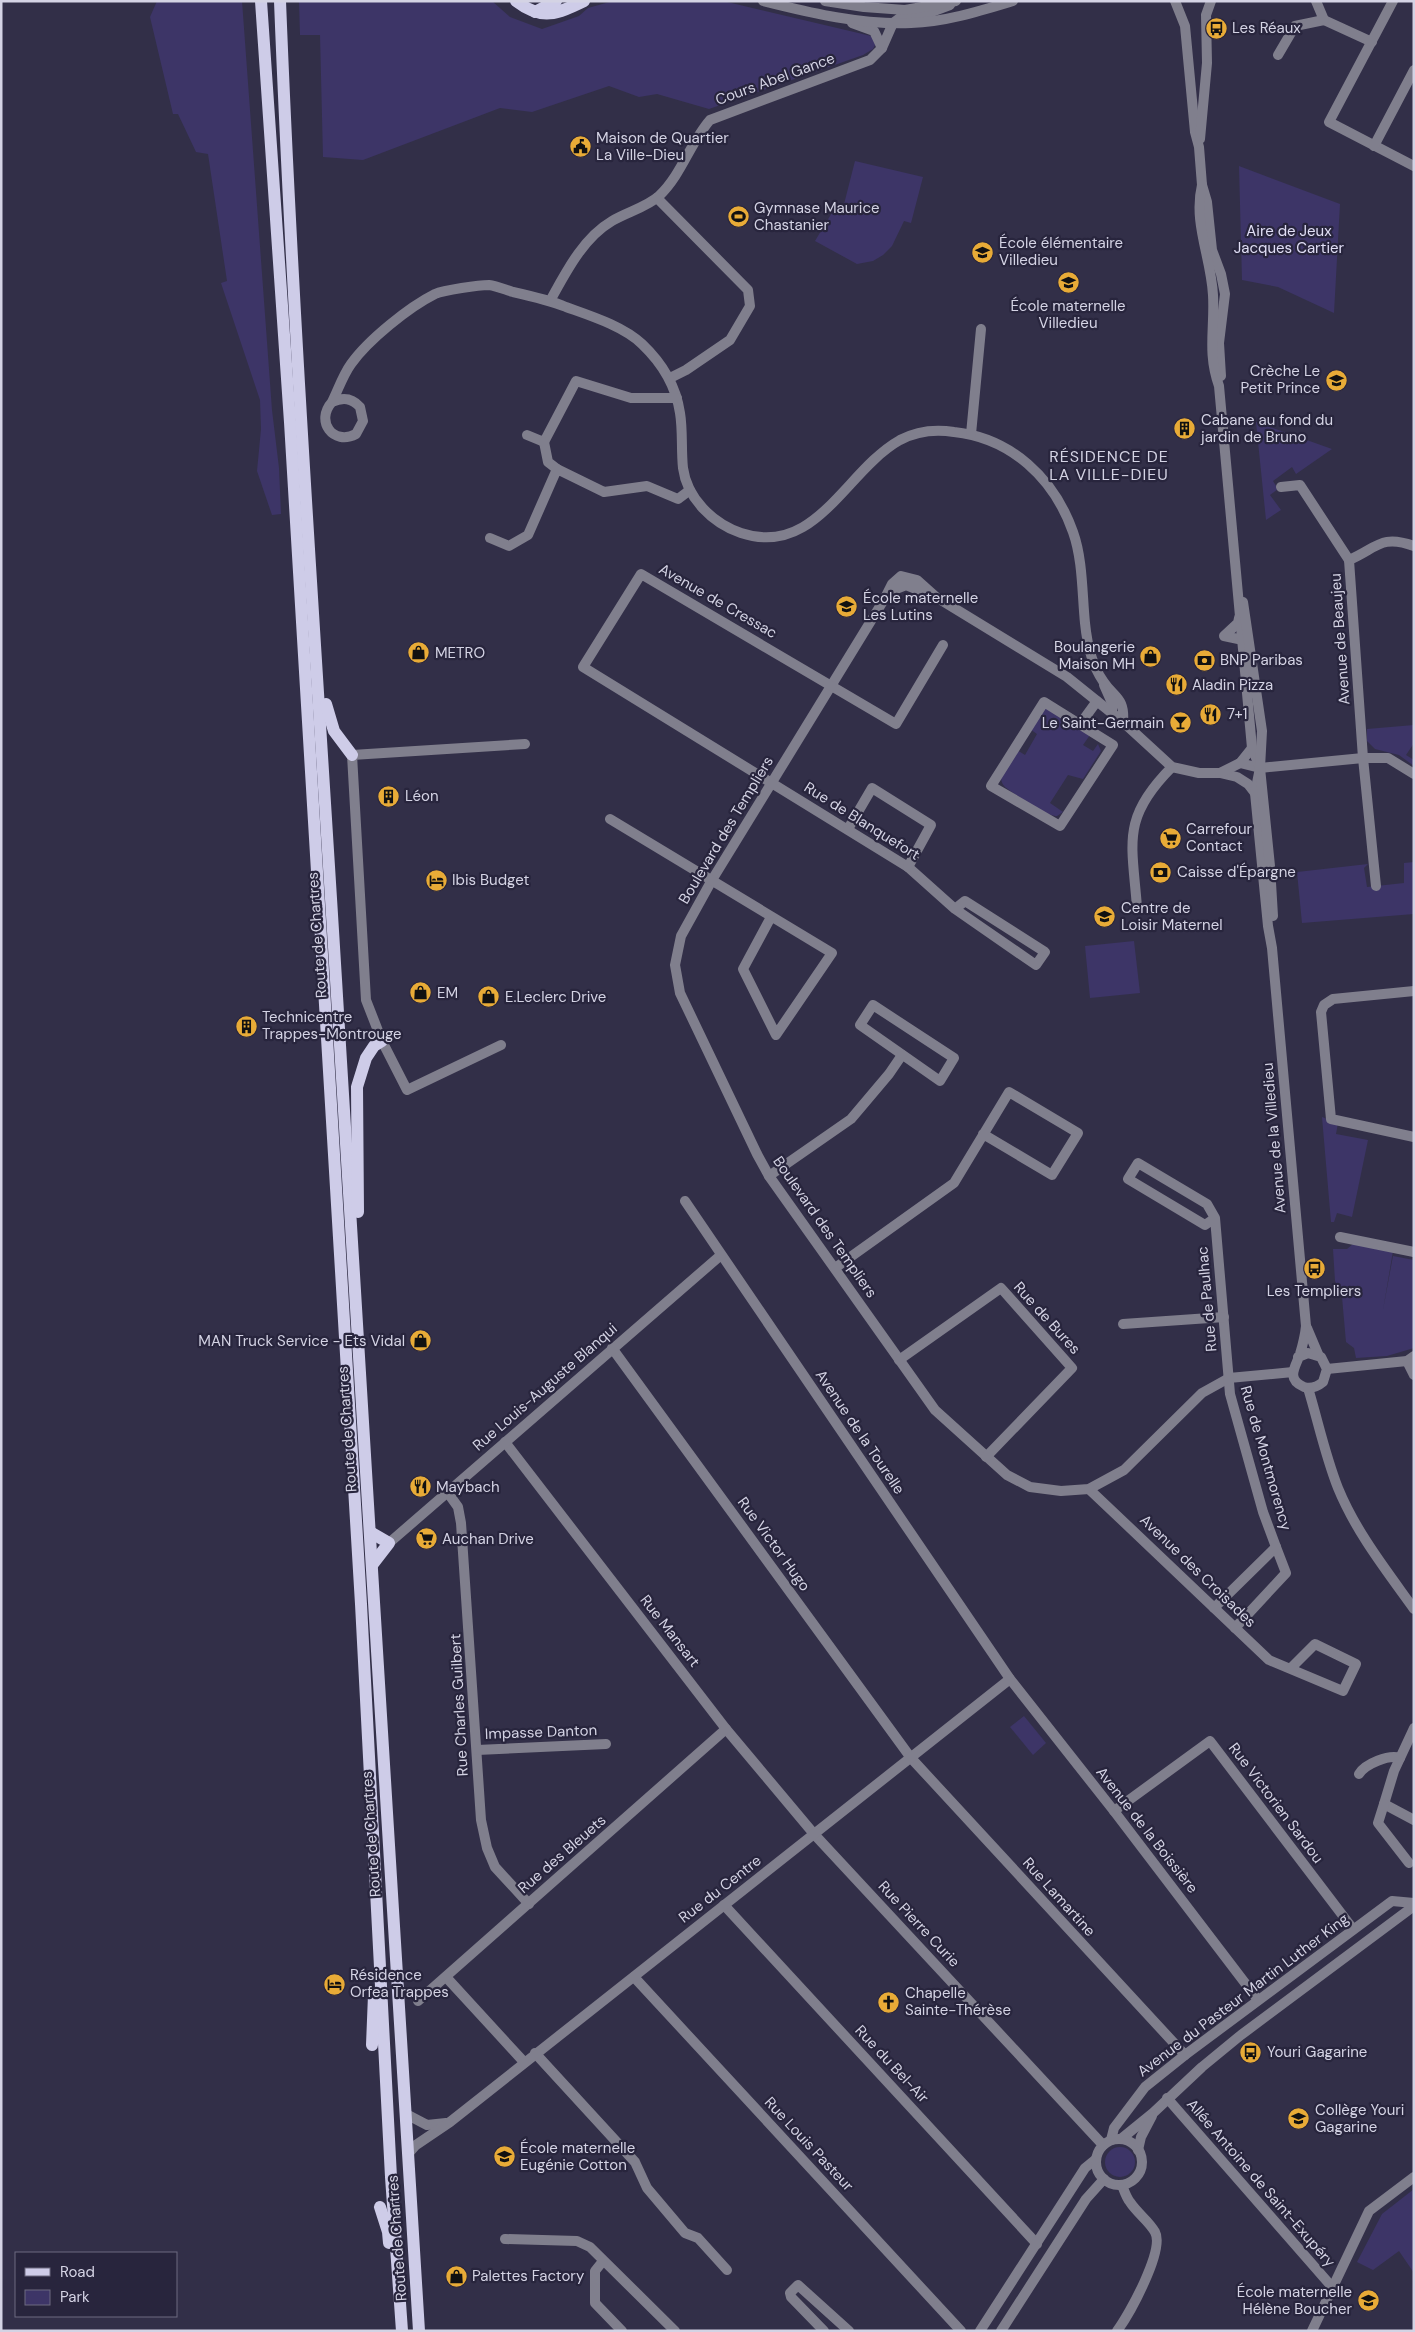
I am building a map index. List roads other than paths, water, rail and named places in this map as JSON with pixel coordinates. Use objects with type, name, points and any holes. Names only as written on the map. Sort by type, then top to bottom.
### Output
[{"type":"main road","name":"Route de Chartres","points":[[261,1],[362,1604],[391,2177],[402,2331]]},
{"type":"main road","name":"Route de Chartres","points":[[280,1],[289,228],[309,526],[381,1740],[419,2331]]},
{"type":"main road","points":[[516,1],[540,14],[555,14],[584,1]]},
{"type":"main road","points":[[535,12],[556,1]]},
{"type":"main road","points":[[313,591],[323,638],[326,704],[329,720],[334,731],[352,755]]},
{"type":"main road","points":[[351,1232],[359,1220],[357,1087],[366,1058],[374,1046],[382,1041]]},
{"type":"main road","points":[[370,1532],[389,1543],[372,1565]]},
{"type":"main road","points":[[372,2045],[374,1994],[380,1973]]},
{"type":"main road","points":[[380,2207],[388,2232],[391,2268],[399,2283]]},
{"type":"street","points":[[763,1],[862,25],[874,31],[882,48]]},
{"type":"street","points":[[825,1],[882,9],[905,10],[956,1]]},
{"type":"street","points":[[893,23],[901,17],[926,14],[961,1]]},
{"type":"street","points":[[795,9],[863,21],[893,23],[943,19],[1013,1]]},
{"type":"street","name":"Avenue de la Villedieu","points":[[1175,1],[1185,26],[1195,132],[1199,147]]},
{"type":"street","name":"Avenue de la Villedieu","points":[[1211,1],[1206,14],[1207,63],[1199,147],[1202,185],[1207,202],[1212,250],[1221,274],[1225,294],[1219,343],[1222,374],[1219,386]]},
{"type":"street","points":[[1316,1],[1324,20]]},
{"type":"street","points":[[1393,1],[1330,122],[1414,166]]},
{"type":"street","points":[[882,9],[893,23]]},
{"type":"street","points":[[1278,55],[1295,26],[1324,20],[1372,42]]},
{"type":"street","name":"Cours Abel Gance","points":[[550,301],[585,245],[597,233],[611,221],[657,198],[682,166],[702,129],[710,120],[870,60],[882,48],[893,23]]},
{"type":"street","points":[[1374,146],[1414,70]]},
{"type":"street","name":"Avenue de la Villedieu","points":[[1202,185],[1198,201],[1202,237],[1213,295],[1211,340],[1215,375],[1219,386],[1239,587],[1252,748],[1260,768],[1270,866],[1273,926],[1272,948]]},
{"type":"street","points":[[657,198],[748,290],[750,306],[730,340],[686,370],[670,378]]},
{"type":"street","points":[[1211,279],[1225,294]]},
{"type":"street","points":[[332,402],[350,364],[382,330],[437,293],[489,285],[550,301],[627,333],[642,343],[670,378],[677,398],[680,412],[683,466],[690,490],[698,503],[709,514],[739,532],[771,538],[798,531],[816,519],[880,452],[904,438],[921,432],[939,430],[971,434],[1002,445],[1017,454],[1046,481],[1068,519],[1077,547],[1087,641],[1112,703],[1112,714]]},
{"type":"street","points":[[971,434],[981,328]]},
{"type":"street","points":[[677,398],[631,398],[576,380],[544,442],[548,462],[557,469],[604,492],[647,486],[678,499],[690,490]]},
{"type":"street","points":[[527,435],[544,442]]},
{"type":"street","points":[[490,538],[509,546],[528,535],[557,469]]},
{"type":"street","points":[[1281,487],[1300,486],[1349,560]]},
{"type":"street","name":"Avenue de Beaujeu","points":[[1376,886],[1363,758],[1349,560],[1374,545],[1389,541],[1397,540],[1414,546]]},
{"type":"street","name":"Avenue de Cressac","points":[[772,783],[583,667],[641,574],[832,686]]},
{"type":"street","name":"Boulevard des Templiers","points":[[1172,767],[1123,722],[1067,677],[936,597],[917,580],[901,576],[892,584],[680,936],[675,966],[678,984],[684,1002],[769,1176],[935,1410],[1007,1475],[1030,1487],[1060,1491],[1089,1489],[1124,1470],[1202,1393],[1229,1378],[1292,1372]]},
{"type":"street","name":"Avenue de la Villedieu","points":[[1239,587],[1246,613],[1262,731],[1260,768],[1255,793],[1268,926],[1272,948],[1306,1326],[1318,1354]]},
{"type":"street","points":[[1240,618],[1238,623],[1224,636],[1243,640]]},
{"type":"street","points":[[832,686],[896,724],[943,645]]},
{"type":"street","points":[[1103,682],[1118,696],[1124,713],[1123,722]]},
{"type":"street","points":[[1044,702],[1081,723],[1114,745],[1060,826],[991,786],[1044,702]]},
{"type":"street","points":[[1081,723],[1097,702]]},
{"type":"street","points":[[501,1045],[407,1090],[382,1041],[366,1000],[352,755],[526,744]]},
{"type":"street","points":[[1220,774],[1240,764],[1252,748]]},
{"type":"street","points":[[1137,907],[1132,835],[1135,818],[1155,784],[1172,767],[1199,773],[1237,776],[1260,768],[1363,758],[1388,758],[1414,774]]},
{"type":"street","points":[[1240,764],[1260,768]]},
{"type":"street","points":[[1237,776],[1248,784],[1255,793]]},
{"type":"street","name":"Rue de Blanquefort","points":[[772,783],[908,867],[955,909],[1036,965],[1045,952],[964,901],[955,909]]},
{"type":"street","points":[[848,829],[872,788],[931,825],[908,867]]},
{"type":"street","points":[[610,819],[832,953],[776,1035],[743,970],[771,917]]},
{"type":"street","points":[[1414,991],[1333,999],[1324,1005],[1321,1012],[1331,1119],[1414,1137]]},
{"type":"street","points":[[873,1005],[954,1058],[940,1081],[902,1055],[860,1026],[873,1005]]},
{"type":"street","points":[[769,1176],[852,1119],[890,1074],[902,1055]]},
{"type":"street","points":[[835,1268],[954,1183],[983,1134],[1009,1092],[1078,1133],[1052,1175],[983,1134]]},
{"type":"street","name":"Rue de Paulhac","points":[[1215,1218],[1205,1225],[1128,1179],[1138,1163],[1207,1204],[1215,1218],[1229,1378]]},
{"type":"street","name":"Avenue de la Tourelle","points":[[685,1201],[1010,1679]]},
{"type":"street","points":[[1340,1237],[1414,1252]]},
{"type":"street","name":"Rue Louis-Auguste Blanqui","points":[[389,1543],[721,1255]]},
{"type":"street","name":"Rue de Bures","points":[[900,1360],[1001,1288],[1072,1368],[986,1457]]},
{"type":"street","points":[[1123,1324],[1224,1317]]},
{"type":"street","name":"Avenue de la Villedieu","points":[[1298,1357],[1306,1326]]},
{"type":"street","name":"Rue Victor Hugo","points":[[612,1348],[911,1758]]},
{"type":"street","points":[[1308,1353],[1318,1354],[1324,1360],[1328,1369],[1326,1378],[1319,1385],[1308,1388],[1298,1383],[1292,1372],[1294,1364],[1298,1357],[1308,1353]]},
{"type":"street","points":[[1328,1369],[1411,1358],[1414,1375]]},
{"type":"street","name":"Rue de Montmorency","points":[[1229,1378],[1230,1394],[1263,1512],[1286,1574],[1235,1628]]},
{"type":"street","points":[[1316,1419],[1319,1385]]},
{"type":"street","points":[[1308,1388],[1338,1488],[1353,1521],[1371,1550],[1414,1609]]},
{"type":"street","name":"Rue Mansart","points":[[506,1442],[726,1729],[814,1834]]},
{"type":"street","name":"Avenue des Croisades","points":[[1089,1489],[1269,1660],[1343,1691],[1356,1664],[1315,1644],[1290,1668]]},
{"type":"street","name":"Rue Charles Guilbert","points":[[448,1493],[458,1507],[461,1524],[480,1820],[495,1867],[528,1904]]},
{"type":"street","name":"Rue de Montmorency","points":[[1214,1608],[1276,1547]]},
{"type":"street","name":"Rue du Centre","points":[[408,2154],[1010,1679]]},
{"type":"street","name":"Avenue de la Boissière","points":[[1010,1679],[1114,1810],[1258,2000]]},
{"type":"street","points":[[1409,1863],[1378,1823],[1400,1758],[1414,1728]]},
{"type":"street","name":"Rue des Bleuets","points":[[418,2002],[726,1729]]},
{"type":"street","name":"Rue Victorien Sardou","points":[[1114,1810],[1210,1741],[1353,1929]]},
{"type":"street","name":"Impasse Danton","points":[[477,1750],[606,1744]]},
{"type":"street","name":"Rue Lamartine","points":[[911,1758],[1185,2055]]},
{"type":"street","points":[[1359,1774],[1362,1768],[1388,1758],[1400,1758]]},
{"type":"street","points":[[1384,1804],[1414,1820]]},
{"type":"street","name":"Rue Pierre Curie","points":[[814,1834],[1112,2141]]},
{"type":"street","name":"Avenue du Pasteur Martin Luther King","points":[[1112,2141],[1114,2128],[1145,2087],[1185,2055],[1392,1901],[1414,1904]]},
{"type":"street","name":"Avenue du Pasteur Martin Luther King","points":[[980,2331],[1085,2168],[1112,2141],[1153,2113],[1167,2098],[1242,2034],[1414,1904]]},
{"type":"street","name":"Rue du Bel-Air","points":[[724,1905],[1037,2244]]},
{"type":"street","points":[[446,1977],[524,2062]]},
{"type":"street","name":"Rue Louis Pasteur","points":[[634,1977],[961,2331]]},
{"type":"street","points":[[535,2053],[635,2162],[647,2188],[685,2233],[698,2238],[727,2270]]},
{"type":"street","name":"Allée Antoine de Saint-Exupéry","points":[[1167,2098],[1333,2288]]},
{"type":"street","name":"Avenue du Pasteur Martin Luther King","points":[[1122,2185],[1134,2180],[1138,2175],[1142,2162],[1138,2150],[1153,2113]]},
{"type":"street","points":[[406,2114],[427,2125],[450,2122]]},
{"type":"street","points":[[1112,2141],[1128,2141],[1138,2150]]},
{"type":"street","points":[[1096,2159],[1096,2166],[1104,2179],[1115,2185],[1122,2185],[1129,2202],[1156,2233],[1158,2244],[1155,2256],[1127,2317],[1117,2331]]},
{"type":"street","points":[[1312,2331],[1369,2211],[1414,2177]]},
{"type":"street","points":[[1001,2331],[1086,2200],[1104,2179]]},
{"type":"street","points":[[505,2239],[577,2241],[590,2247],[675,2331]]},
{"type":"street","points":[[604,2261],[595,2271],[595,2303],[622,2331]]},
{"type":"street","points":[[824,2331],[791,2297],[790,2293],[798,2285],[849,2331]]},
{"type":"place","name":"Les Réaux","points":[[1216,28]]},
{"type":"place","name":"Maison de Quartier La Ville-Dieu","points":[[580,147]]},
{"type":"place","name":"Gymnase Maurice Chastanier","points":[[738,217]]},
{"type":"place","name":"École élémentaire Villedieu","points":[[983,252]]},
{"type":"place","name":"École maternelle Villedieu","points":[[1068,283]]},
{"type":"place","name":"Crèche Le Petit Prince","points":[[1336,380]]},
{"type":"place","name":"Cabane au fond du jardin de Bruno","points":[[1185,429]]},
{"type":"place","name":"École maternelle Les Lutins","points":[[847,607]]},
{"type":"place","name":"METRO","points":[[419,653]]},
{"type":"place","name":"Boulangerie Maison MH","points":[[1151,656]]},
{"type":"place","name":"BNP Paribas","points":[[1204,660]]},
{"type":"place","name":"Aladin Pizza","points":[[1176,685]]},
{"type":"place","name":"7+1","points":[[1211,714]]},
{"type":"place","name":"Le Saint-Germain","points":[[1180,723]]},
{"type":"place","name":"Léon","points":[[389,796]]},
{"type":"place","name":"Carrefour Contact","points":[[1170,838]]},
{"type":"place","name":"Caisse d'Épargne","points":[[1161,872]]},
{"type":"place","name":"Ibis Budget","points":[[436,880]]},
{"type":"place","name":"Centre de Loisir Maternel","points":[[1105,917]]},
{"type":"place","name":"EM","points":[[421,993]]},
{"type":"place","name":"E.Leclerc Drive","points":[[489,997]]},
{"type":"place","name":"Technicentre Trappes-Montrouge","points":[[246,1026]]},
{"type":"place","name":"Les Templiers","points":[[1314,1268]]},
{"type":"place","name":"MAN Truck Service - Ets Vidal","points":[[421,1341]]},
{"type":"place","name":"Maybach","points":[[420,1487]]},
{"type":"place","name":"Auchan Drive","points":[[426,1539]]},
{"type":"place","name":"Résidence Orfea Trappes","points":[[334,1984]]},
{"type":"place","name":"Chapelle Sainte-Thérèse","points":[[889,2002]]},
{"type":"place","name":"Youri Gagarine","points":[[1251,2052]]},
{"type":"place","name":"Collège Youri Gagarine","points":[[1299,2119]]},
{"type":"place","name":"École maternelle Eugénie Cotton","points":[[504,2157]]},
{"type":"place","name":"Palettes Factory","points":[[456,2276]]},
{"type":"place","name":"École maternelle Hélène Boucher","points":[[1368,2301]]},
{"type":"district","name":"RÉSIDENCE DE LA VILLE-DIEU","points":[[1109,465]]},
{"type":"park label","name":"Aire de Jeux Jacques Cartier","points":[[1289,240]]}]
